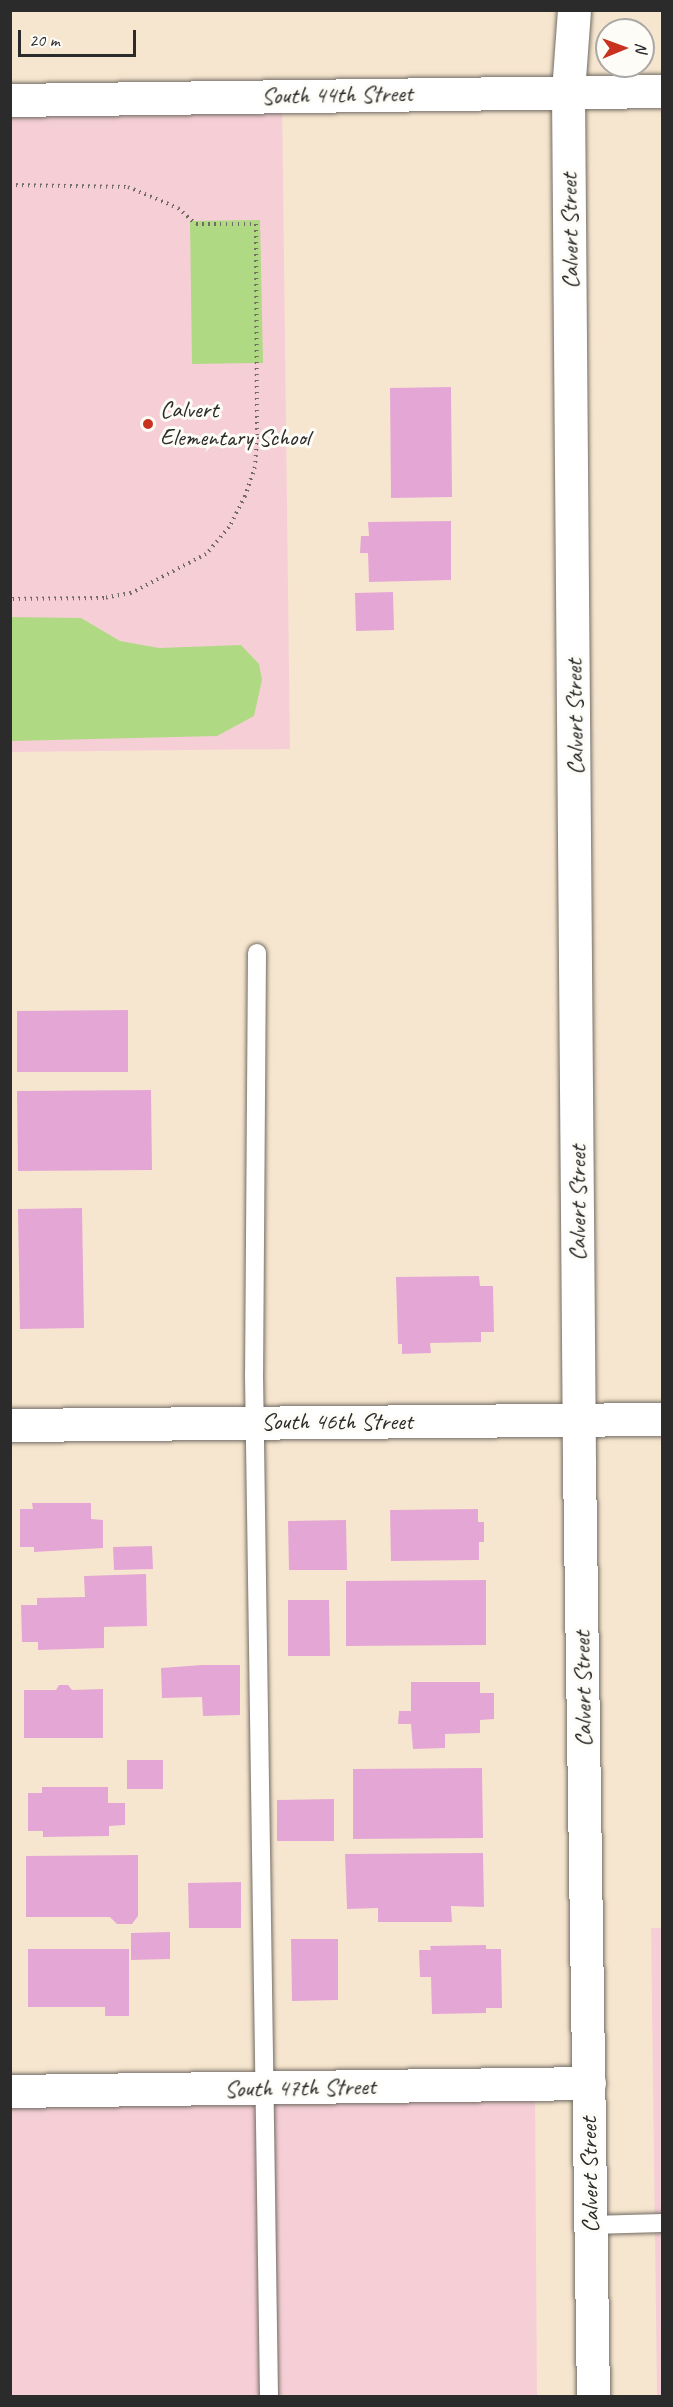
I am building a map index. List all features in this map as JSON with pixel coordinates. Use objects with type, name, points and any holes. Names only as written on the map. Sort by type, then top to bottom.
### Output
[{"type":"main road","name":"Calvert Street","points":[[573,10],[568,92],[579,1420],[593,2397]]},
{"type":"main road","name":"South 44th Street","points":[[10,100],[663,91]]},
{"type":"main road","name":"South 46th Street","points":[[10,1425],[663,1419]]},
{"type":"main road","name":"South 47th Street","points":[[10,2091],[589,2083]]},
{"type":"lane","points":[[257,953],[255,1422],[263,2089],[269,2234],[269,2397]]},
{"type":"lane","points":[[591,2225],[663,2223]]},
{"type":"path","points":[[10,185],[128,186],[177,208],[196,224],[256,224],[257,437],[255,466],[245,496],[229,527],[206,554],[157,582],[130,593],[104,598],[10,599]]},
{"type":"shaded area","name":"Calvert Elementary School","points":[[282,96],[290,749],[11,752],[10,100]]},
{"type":"shaded area","points":[[651,1928],[662,1928],[662,2396],[657,2396]]},
{"type":"shaded area","points":[[535,2083],[537,2396],[11,2396],[10,2091]]},
{"type":"green space","points":[[260,220],[263,363],[192,364],[190,221]]},
{"type":"green space","points":[[10,617],[81,618],[120,641],[159,648],[241,645],[259,664],[262,680],[254,716],[217,736],[11,741]]},
{"type":"building","points":[[451,387],[452,497],[391,498],[390,388]]},
{"type":"building","points":[[451,521],[451,580],[369,582],[368,553],[360,553],[361,536],[369,536],[368,522]]},
{"type":"building","points":[[393,592],[394,630],[356,631],[355,593]]},
{"type":"building","points":[[128,1010],[128,1072],[17,1072],[17,1011]]},
{"type":"building","points":[[151,1090],[152,1170],[18,1171],[17,1091]]},
{"type":"building","points":[[82,1208],[84,1328],[20,1329],[18,1209]]},
{"type":"building","points":[[479,1276],[480,1286],[493,1286],[494,1332],[481,1332],[481,1342],[430,1343],[431,1353],[402,1354],[402,1344],[398,1344],[396,1277]]},
{"type":"building","points":[[32,1503],[91,1503],[91,1519],[103,1520],[103,1548],[34,1552],[34,1547],[20,1547],[20,1509],[33,1509]]},
{"type":"building","points":[[478,1509],[478,1522],[484,1522],[484,1542],[479,1542],[479,1560],[391,1561],[390,1510]]},
{"type":"building","points":[[346,1520],[347,1570],[289,1570],[288,1521]]},
{"type":"building","points":[[152,1546],[153,1569],[114,1570],[113,1547]]},
{"type":"building","points":[[146,1574],[147,1626],[104,1627],[104,1648],[38,1650],[38,1642],[22,1642],[21,1605],[37,1605],[37,1598],[85,1597],[84,1576]]},
{"type":"building","points":[[486,1580],[486,1645],[346,1646],[346,1581]]},
{"type":"building","points":[[288,1600],[329,1600],[330,1656],[288,1656]]},
{"type":"building","points":[[240,1665],[240,1715],[203,1716],[202,1697],[162,1698],[161,1668]]},
{"type":"building","points":[[411,1682],[480,1682],[480,1693],[494,1693],[494,1719],[480,1720],[480,1733],[445,1734],[445,1748],[413,1749],[411,1724],[398,1724],[399,1711],[411,1711]]},
{"type":"building","points":[[59,1685],[68,1685],[72,1690],[103,1689],[103,1738],[24,1738],[24,1690],[56,1690]]},
{"type":"building","points":[[127,1760],[163,1760],[163,1789],[127,1789]]},
{"type":"building","points":[[482,1768],[483,1838],[353,1839],[353,1769]]},
{"type":"building","points":[[42,1787],[108,1787],[108,1803],[125,1803],[125,1825],[109,1826],[109,1836],[43,1837],[43,1831],[28,1831],[28,1793],[42,1793]]},
{"type":"building","points":[[334,1799],[334,1841],[277,1841],[277,1800]]},
{"type":"building","points":[[483,1853],[484,1907],[451,1906],[452,1922],[378,1922],[378,1908],[347,1909],[345,1854]]},
{"type":"building","points":[[138,1855],[138,1916],[132,1924],[117,1924],[110,1917],[26,1917],[26,1856]]},
{"type":"building","points":[[241,1882],[241,1928],[189,1928],[188,1883]]},
{"type":"building","points":[[170,1932],[170,1959],[131,1960],[131,1933]]},
{"type":"building","points":[[291,1939],[338,1939],[338,2000],[292,2001]]},
{"type":"building","points":[[486,1945],[486,1949],[501,1949],[502,2008],[486,2008],[486,2013],[432,2014],[431,1977],[420,1977],[419,1950],[431,1950],[430,1946]]},
{"type":"building","points":[[28,1949],[129,1949],[129,2016],[105,2016],[105,2007],[28,2007]]},
{"type":"place","name":"Calvert Elementary School","points":[[148,424]]}]
